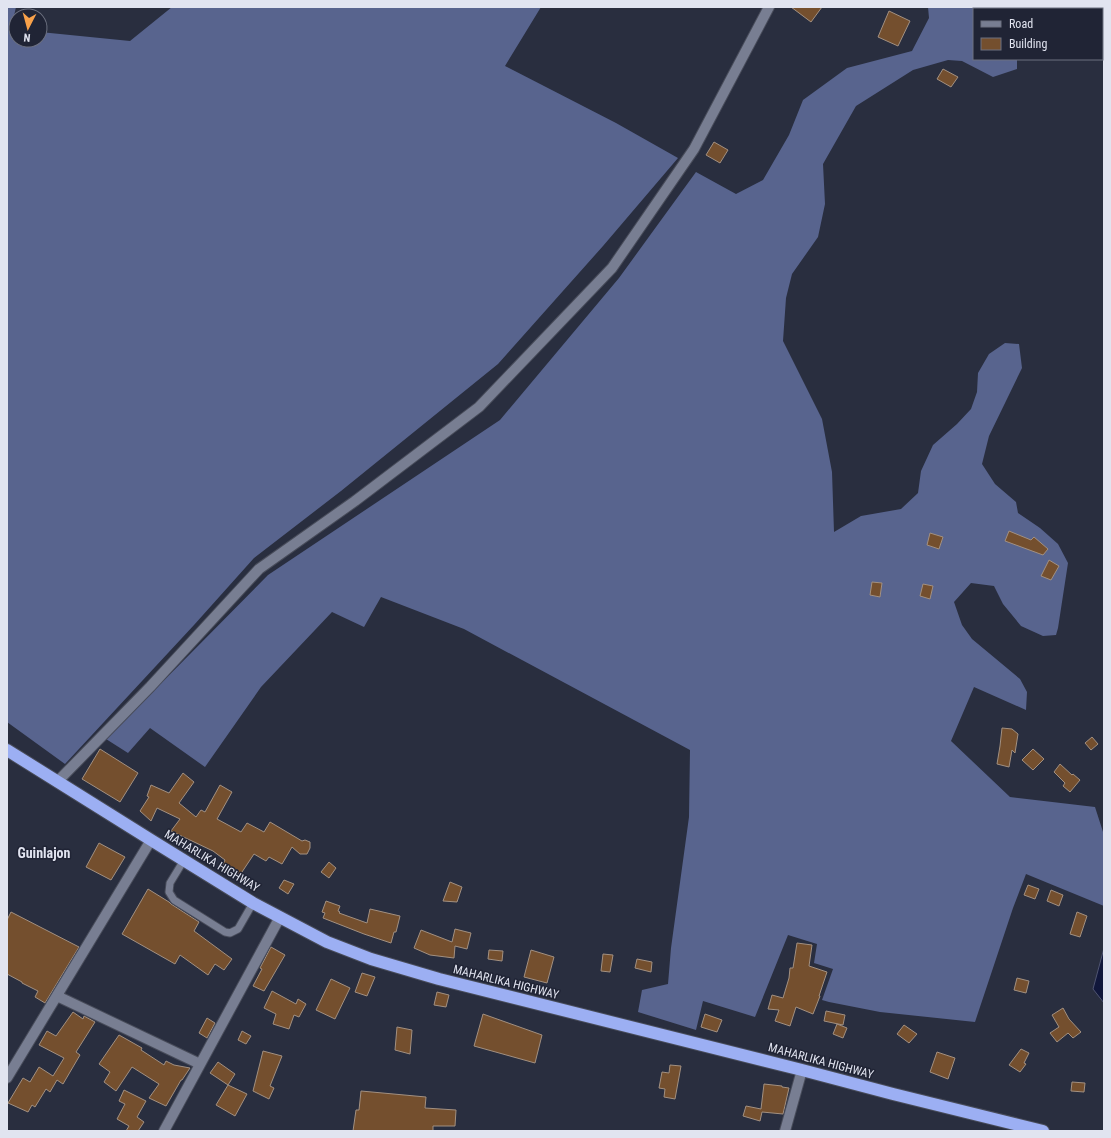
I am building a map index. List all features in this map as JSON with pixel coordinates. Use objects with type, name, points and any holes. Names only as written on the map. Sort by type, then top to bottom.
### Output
[{"type":"highway","name":"MAHARLIKA HIGHWAY","points":[[7,750],[253,903],[334,945],[371,959],[439,979],[1043,1131]]},
{"type":"street","points":[[58,782],[150,688],[259,569],[355,501],[479,407],[612,268],[694,149],[769,7]]},
{"type":"street","points":[[7,1078],[151,840]]},
{"type":"street","points":[[164,1131],[280,917]]},
{"type":"street","points":[[57,996],[200,1064]]},
{"type":"street","points":[[785,1131],[802,1070]]},
{"type":"lane","points":[[184,860],[170,883],[169,892],[174,900],[225,932],[230,933],[238,929],[253,903]]},
{"type":"shaded area","points":[[7,7],[16,7],[8,8],[8,48],[48,48],[48,33],[130,41],[172,7],[541,7],[505,66],[616,123],[678,158],[603,246],[498,364],[341,491],[254,558],[65,764],[7,722]]},
{"type":"shaded area","points":[[928,7],[1007,7],[973,8],[973,60],[1017,60],[1017,69],[993,77],[962,61],[948,60],[913,70],[856,106],[823,164],[825,204],[818,237],[792,274],[786,298],[783,341],[822,419],[832,472],[834,532],[861,516],[901,509],[918,493],[921,471],[933,445],[957,424],[971,409],[977,392],[978,373],[989,354],[1005,343],[1019,344],[1022,368],[989,436],[982,464],[995,484],[1016,502],[1018,513],[1040,528],[1058,544],[1068,563],[1058,628],[1056,635],[1043,636],[1021,626],[1003,604],[994,586],[971,583],[954,602],[962,625],[972,639],[1020,679],[1027,692],[1026,710],[974,687],[951,741],[1010,797],[1095,807],[1104,835],[1104,906],[1026,874],[1013,908],[975,1022],[880,1012],[822,1000],[833,969],[814,963],[817,944],[788,935],[755,1017],[703,1001],[696,1030],[638,1012],[642,990],[668,984],[671,948],[689,817],[690,750],[464,629],[381,597],[364,627],[332,612],[261,687],[205,767],[150,728],[128,753],[106,739],[268,575],[500,420],[619,278],[696,172],[736,194],[763,180],[789,135],[803,100],[847,68],[912,51],[929,18]]},
{"type":"shaded area","points":[[1104,948],[1104,1003],[1093,989]]},
{"type":"building","points":[[791,7],[822,7],[811,22]]},
{"type":"building","points":[[889,11],[910,21],[898,46],[878,37]]},
{"type":"building","points":[[943,69],[958,77],[951,87],[937,79]]},
{"type":"building","points":[[714,142],[728,150],[720,163],[706,155]]},
{"type":"building","points":[[1009,531],[1031,540],[1034,537],[1048,549],[1043,555],[1005,541]]},
{"type":"building","points":[[930,533],[943,537],[939,549],[927,545]]},
{"type":"building","points":[[1049,560],[1059,566],[1051,580],[1041,576]]},
{"type":"building","points":[[872,582],[882,583],[880,597],[870,595]]},
{"type":"building","points":[[923,584],[933,586],[930,599],[920,596]]},
{"type":"building","points":[[1002,728],[1012,729],[1018,734],[1015,753],[1012,750],[1009,767],[997,764]]},
{"type":"building","points":[[1092,737],[1098,744],[1091,750],[1085,743]]},
{"type":"building","points":[[100,749],[138,773],[120,802],[82,779]]},
{"type":"building","points":[[1033,749],[1044,759],[1033,770],[1022,760]]},
{"type":"building","points":[[1060,764],[1080,780],[1070,792],[1063,786],[1065,783],[1054,772]]},
{"type":"building","points":[[183,773],[194,782],[179,803],[196,817],[201,810],[205,812],[220,785],[232,792],[217,819],[241,832],[247,823],[264,832],[270,822],[302,841],[305,840],[310,842],[310,848],[307,854],[300,854],[292,847],[282,864],[269,857],[266,861],[254,854],[240,875],[223,864],[225,860],[213,851],[171,831],[180,819],[157,808],[151,821],[140,811],[149,797],[147,796],[151,785],[169,793]]},
{"type":"building","points":[[99,843],[125,857],[111,880],[86,867]]},
{"type":"building","points":[[329,862],[336,868],[329,878],[321,872]]},
{"type":"building","points":[[284,880],[294,884],[288,894],[279,888]]},
{"type":"building","points":[[450,882],[462,887],[457,902],[443,901]]},
{"type":"building","points":[[1028,885],[1039,889],[1035,899],[1024,895]]},
{"type":"building","points":[[148,889],[199,922],[194,931],[232,959],[224,970],[215,964],[208,975],[180,955],[175,964],[122,934]]},
{"type":"building","points":[[1051,890],[1063,895],[1059,906],[1047,901]]},
{"type":"building","points":[[326,901],[340,906],[338,911],[340,912],[339,913],[367,923],[370,909],[400,916],[396,932],[394,932],[391,943],[323,918],[325,913],[322,912]]},
{"type":"building","points":[[11,912],[79,947],[45,1003],[35,997],[38,991],[7,974],[7,920]]},
{"type":"building","points":[[1077,912],[1087,916],[1080,937],[1070,934]]},
{"type":"building","points":[[455,929],[471,933],[467,949],[455,946],[454,958],[430,955],[414,948],[421,930],[452,942]]},
{"type":"building","points":[[797,943],[812,945],[809,966],[827,972],[813,1014],[796,1007],[790,1026],[775,1021],[779,1010],[768,1009],[772,995],[783,998],[789,978],[790,968],[793,968]]},
{"type":"building","points":[[271,947],[285,955],[264,991],[253,986]]},
{"type":"building","points":[[489,950],[503,951],[502,961],[488,959]]},
{"type":"building","points":[[531,950],[554,957],[547,983],[524,977]]},
{"type":"building","points":[[603,954],[613,955],[610,972],[601,971]]},
{"type":"building","points":[[637,959],[652,962],[651,972],[635,968]]},
{"type":"building","points":[[362,973],[375,977],[367,996],[355,992]]},
{"type":"building","points":[[1017,978],[1029,981],[1026,993],[1014,990]]},
{"type":"building","points":[[331,979],[350,988],[335,1019],[316,1010]]},
{"type":"building","points":[[272,991],[296,1004],[298,999],[306,1004],[299,1017],[294,1015],[289,1029],[273,1024],[276,1014],[264,1008]]},
{"type":"building","points":[[437,992],[449,995],[446,1007],[434,1005]]},
{"type":"building","points":[[1063,1008],[1069,1019],[1081,1032],[1073,1038],[1068,1033],[1057,1042],[1050,1033],[1059,1027],[1052,1015]]},
{"type":"building","points":[[826,1011],[845,1015],[843,1025],[824,1021]]},
{"type":"building","points":[[73,1012],[83,1019],[84,1016],[95,1022],[76,1052],[80,1055],[63,1084],[57,1080],[50,1092],[46,1089],[35,1107],[32,1105],[28,1112],[8,1103],[23,1078],[30,1082],[39,1067],[53,1076],[64,1058],[39,1045],[47,1031],[56,1036]]},
{"type":"building","points":[[483,1014],[542,1035],[535,1063],[474,1046]]},
{"type":"building","points":[[705,1014],[722,1020],[717,1032],[701,1027]]},
{"type":"building","points":[[207,1018],[215,1023],[207,1038],[199,1033]]},
{"type":"building","points":[[837,1024],[847,1028],[843,1038],[833,1034]]},
{"type":"building","points":[[904,1025],[917,1034],[909,1043],[897,1034]]},
{"type":"building","points":[[397,1027],[412,1030],[410,1054],[395,1050]]},
{"type":"building","points":[[242,1031],[251,1036],[246,1044],[238,1040]]},
{"type":"building","points":[[119,1035],[142,1048],[141,1050],[164,1065],[166,1061],[174,1065],[190,1068],[181,1080],[166,1106],[149,1098],[159,1084],[132,1067],[116,1091],[104,1082],[110,1072],[99,1064]]},
{"type":"building","points":[[1021,1049],[1029,1053],[1024,1063],[1026,1064],[1020,1072],[1009,1065]]},
{"type":"building","points":[[263,1051],[282,1056],[270,1086],[274,1088],[269,1099],[253,1091]]},
{"type":"building","points":[[937,1052],[955,1058],[948,1079],[930,1072]]},
{"type":"building","points":[[218,1062],[235,1074],[228,1085],[210,1073]]},
{"type":"building","points":[[670,1065],[681,1066],[675,1099],[664,1097],[665,1089],[659,1088],[662,1072],[669,1073]]},
{"type":"building","points":[[1072,1082],[1085,1083],[1084,1092],[1071,1091]]},
{"type":"building","points":[[764,1084],[789,1088],[783,1114],[762,1112],[760,1121],[743,1116],[746,1106],[761,1109]]},
{"type":"building","points":[[228,1085],[247,1094],[235,1116],[216,1105]]},
{"type":"building","points":[[124,1090],[146,1101],[137,1117],[144,1122],[138,1131],[126,1131],[129,1126],[117,1119],[125,1104],[119,1101]]},
{"type":"building","points":[[361,1091],[426,1097],[425,1108],[456,1110],[455,1126],[433,1126],[433,1131],[353,1131],[356,1110],[359,1110]]},
{"type":"district","name":"Guinlajon","points":[[44,853]]}]
